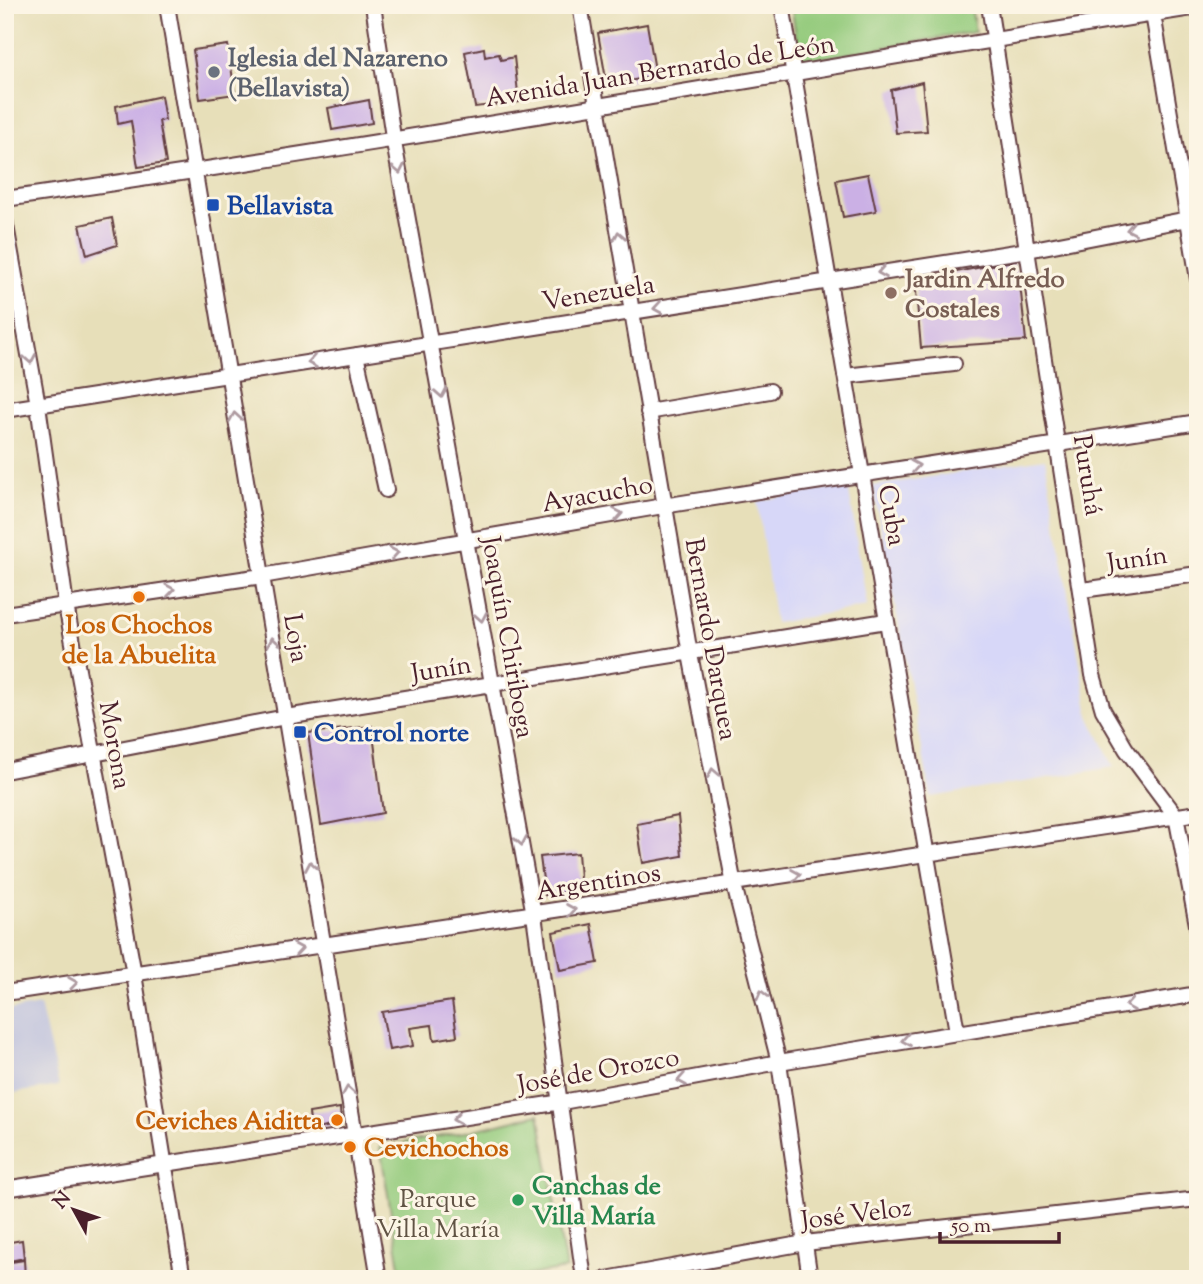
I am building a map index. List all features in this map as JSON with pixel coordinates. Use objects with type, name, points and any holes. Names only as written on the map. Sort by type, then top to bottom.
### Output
[{"type":"street","name":"Loja","points":[[167,5],[379,1279]]},
{"type":"street","name":"Joaquín Chiriboga","points":[[373,5],[393,137],[534,915],[562,1101],[584,1279]]},
{"type":"street","name":"Bernardo Darquea","points":[[580,5],[690,654],[734,885],[779,1062],[810,1279]]},
{"type":"street","name":"Cuba","points":[[782,5],[957,1032]]},
{"type":"street","name":"Puruhá","points":[[989,5],[1082,590],[1093,675],[1104,710],[1126,749],[1176,816],[1198,930]]},
{"type":"street","name":"Avenida Juan Bernardo de León","points":[[5,200],[195,172],[393,137],[1198,7]]},
{"type":"street","points":[[1153,14],[1192,217],[1198,279]]},
{"type":"street","name":"Venezuela","points":[[5,410],[1028,250],[1192,217]]},
{"type":"street","name":"Morona","points":[[5,220],[37,405],[66,605],[134,974],[183,1279]]},
{"type":"street","points":[[356,355],[386,490]]},
{"type":"street","points":[[845,376],[954,364]]},
{"type":"street","points":[[648,411],[770,391]]},
{"type":"street","name":"Ayacucho","points":[[5,614],[262,576],[663,506],[1198,422]]},
{"type":"street","name":"Junín","points":[[1082,590],[1198,574]]},
{"type":"street","name":"Junín","points":[[5,771],[92,752],[286,717],[886,621]]},
{"type":"street","name":"Argentinos","points":[[5,993],[1198,813]]},
{"type":"street","name":"José de Orozco","points":[[5,1189],[355,1135],[957,1032],[1198,994]]},
{"type":"street","name":"José Veloz","points":[[606,1279],[804,1243],[1198,1199]]},
{"type":"shaded area","points":[[1045,459],[1089,716],[1114,767],[931,797],[873,486]]},
{"type":"shaded area","points":[[848,485],[867,606],[775,623],[757,501]]},
{"type":"shaded area","points":[[40,1005],[59,1086],[8,1094],[5,1078],[5,1011]]},
{"type":"green space","points":[[791,5],[971,5],[975,32],[800,62]]},
{"type":"green space","name":"Parque Villa María","points":[[539,1114],[566,1269],[506,1279],[402,1279],[380,1147],[470,1131]]},
{"type":"building","points":[[647,24],[656,76],[607,85],[598,33]]},
{"type":"building","name":"Iglesia del Nazareno (Bellavista)","points":[[228,45],[235,94],[200,99],[193,50]]},
{"type":"building","points":[[484,48],[485,57],[499,54],[501,60],[514,57],[519,102],[475,107],[465,52]]},
{"type":"building","points":[[922,82],[927,131],[896,133],[891,90]]},
{"type":"building","points":[[161,96],[165,120],[159,121],[166,163],[138,167],[131,121],[118,124],[116,106]]},
{"type":"building","points":[[369,100],[372,123],[332,130],[328,108]]},
{"type":"building","points":[[868,174],[876,211],[843,217],[836,180]]},
{"type":"building","points":[[112,218],[117,245],[87,255],[80,225]]},
{"type":"building","points":[[1013,261],[1021,293],[1026,341],[921,348],[915,280]]},
{"type":"building","points":[[372,726],[383,813],[321,825],[308,733]]},
{"type":"building","points":[[678,816],[682,856],[643,863],[637,824]]},
{"type":"building","points":[[578,853],[581,890],[545,895],[540,857]]},
{"type":"building","points":[[591,924],[598,963],[560,970],[553,932]]},
{"type":"building","points":[[452,1001],[457,1036],[434,1040],[432,1025],[410,1028],[413,1046],[389,1050],[382,1012]]},
{"type":"building","points":[[340,1108],[341,1124],[311,1130],[309,1113]]},
{"type":"building","points":[[22,1240],[24,1258],[5,1262],[5,1243]]},
{"type":"building","points":[[24,1260],[25,1277],[5,1279],[5,1263]]},
{"type":"place","name":"Iglesia del Nazareno (Bellavista)","points":[[214,72]]},
{"type":"place","name":"Bellavista","points":[[213,205]]},
{"type":"place","name":"Jardin Alfredo Costales","points":[[891,293]]},
{"type":"place","name":"Los Chochos de la Abuelita","points":[[139,597]]},
{"type":"place","name":"Control norte","points":[[300,732]]},
{"type":"place","name":"Ceviches Aiditta","points":[[337,1120]]},
{"type":"place","name":"Cevichochos","points":[[350,1147]]},
{"type":"place","name":"Canchas de Villa María","points":[[518,1200]]}]
